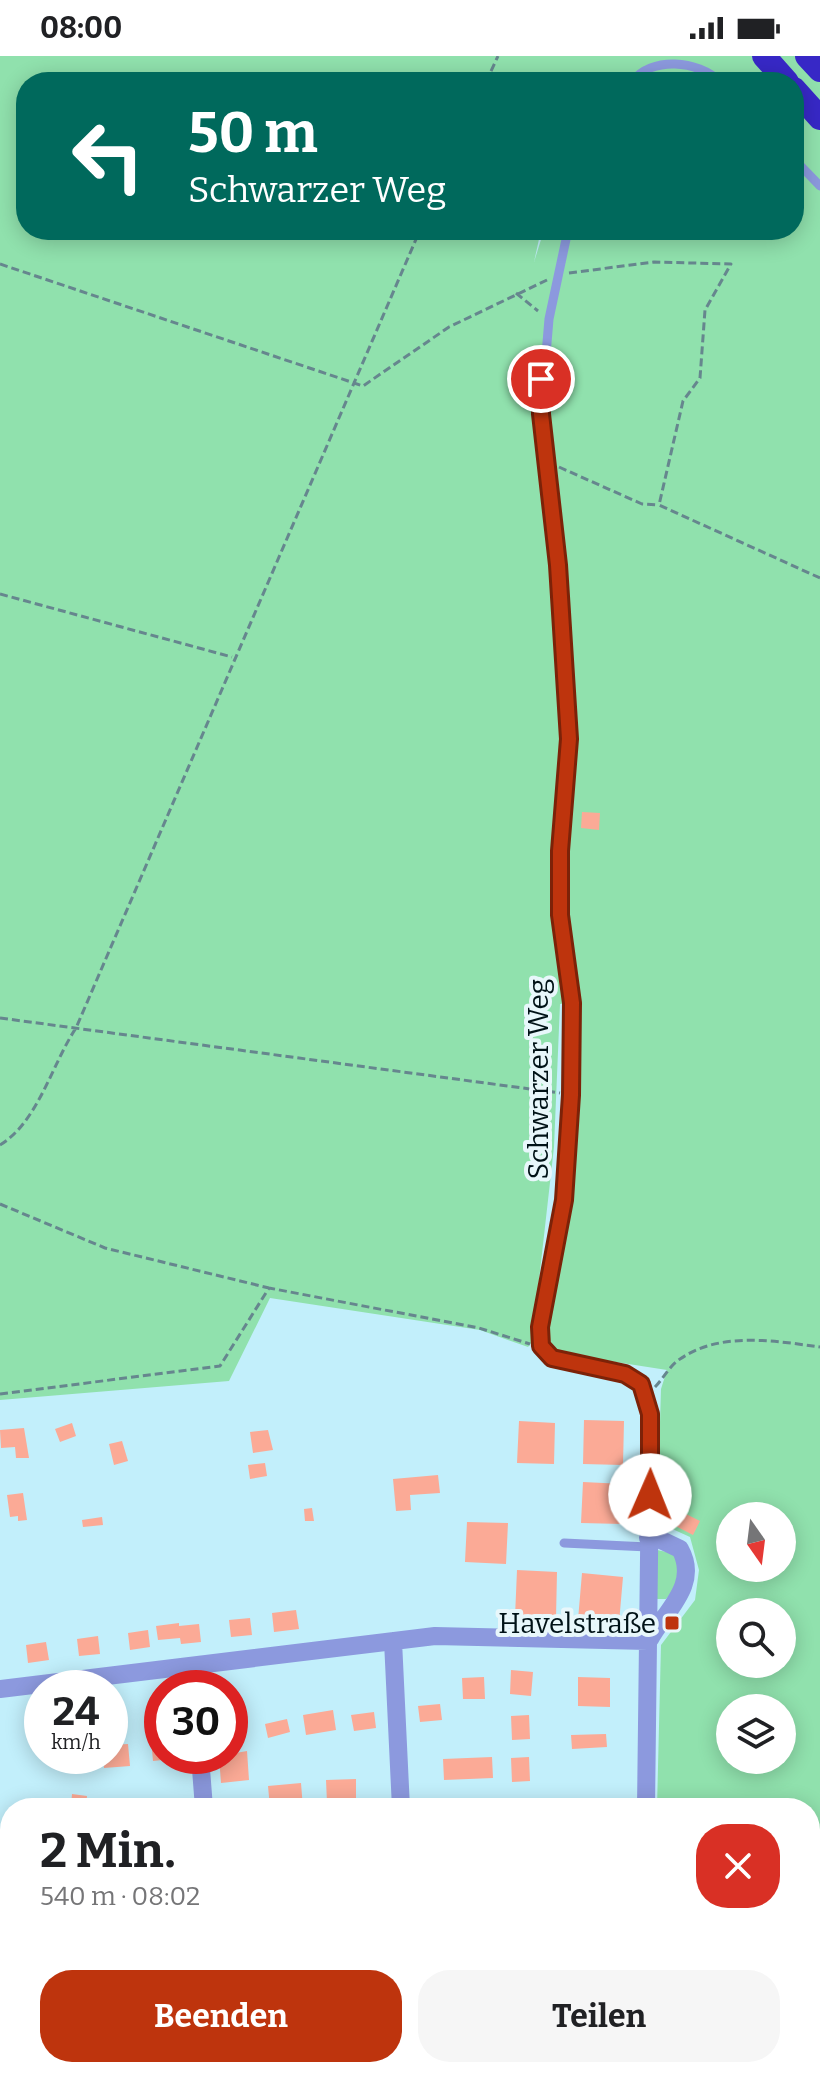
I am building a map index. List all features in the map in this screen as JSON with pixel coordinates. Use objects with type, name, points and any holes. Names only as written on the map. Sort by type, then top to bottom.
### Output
[{"type":"highway","points":[[764,56],[778,72]]},
{"type":"highway","points":[[807,56],[820,70]]},
{"type":"highway","points":[[804,100],[820,118]]},
{"type":"street","points":[[646,1798],[650,1476]]},
{"type":"street","points":[[648,1641],[682,1594],[686,1573],[680,1549],[649,1535]]},
{"type":"street","points":[[0,1688],[459,1634],[648,1641]]},
{"type":"street","points":[[393,1641],[401,1798]]},
{"type":"street","points":[[193,1666],[193,1670]]},
{"type":"street","points":[[201,1774],[203,1798]]},
{"type":"lane","points":[[638,72],[663,63],[688,62],[709,72]]},
{"type":"lane","points":[[804,169],[820,186]]},
{"type":"lane","name":"Schwarzer Weg","points":[[541,1346],[540,1327],[564,1200],[571,1095],[572,1003],[560,915],[560,851],[569,739],[558,565],[545,461],[541,379],[549,319],[566,240]]},
{"type":"lane","points":[[541,1346],[552,1358],[625,1374],[641,1384],[647,1396],[650,1476]]},
{"type":"lane","points":[[564,1543],[649,1535]]},
{"type":"path","points":[[0,1145],[29,1116],[59,1053],[76,1028],[233,657],[416,240]]},
{"type":"path","points":[[0,264],[363,386],[449,327],[558,275],[654,262],[731,264],[705,310],[700,378],[683,401],[659,505]]},
{"type":"path","points":[[516,293],[549,319]]},
{"type":"path","points":[[545,461],[642,504],[659,505],[820,578]]},
{"type":"path","points":[[0,594],[233,657]]},
{"type":"path","points":[[0,1018],[571,1095]]},
{"type":"path","points":[[0,1204],[105,1248],[269,1288],[479,1328],[541,1346]]},
{"type":"path","points":[[0,1394],[220,1366],[269,1288]]},
{"type":"path","points":[[647,1396],[679,1359],[709,1347],[753,1338],[820,1347]]},
{"type":"green space","points":[[0,56],[820,56],[820,1798],[657,1798],[661,1645],[695,1600],[699,1570],[690,1537],[657,1522],[661,1389],[667,1370],[564,1354],[556,1351],[546,1338],[571,1172],[575,1003],[560,1004],[554,1147],[532,1342],[528,1347],[480,1330],[270,1298],[229,1381],[0,1400]]},
{"type":"green space","points":[[657,1550],[672,1553],[678,1560],[679,1584],[666,1599],[657,1599]]},
{"type":"building","points":[[582,812],[600,813],[599,830],[581,828]]},
{"type":"building","points":[[584,1420],[624,1421],[623,1465],[583,1464]]},
{"type":"building","points":[[519,1421],[555,1423],[554,1464],[517,1463]]},
{"type":"building","points":[[72,1423],[76,1436],[60,1442],[55,1429]]},
{"type":"building","points":[[24,1428],[29,1458],[16,1458],[15,1447],[1,1448],[0,1430]]},
{"type":"building","points":[[268,1430],[273,1450],[253,1453],[250,1432]]},
{"type":"building","points":[[122,1441],[128,1461],[114,1465],[109,1444]]},
{"type":"building","points":[[265,1463],[267,1476],[250,1479],[248,1465]]},
{"type":"building","points":[[438,1475],[440,1493],[410,1495],[411,1510],[396,1511],[393,1479]]},
{"type":"building","points":[[583,1482],[624,1484],[622,1524],[581,1523]]},
{"type":"building","points":[[23,1493],[27,1520],[18,1521],[18,1516],[10,1517],[7,1495]]},
{"type":"building","points":[[668,1505],[700,1521],[693,1535],[660,1518]]},
{"type":"building","points":[[312,1508],[314,1521],[305,1521],[304,1509]]},
{"type":"building","points":[[102,1517],[103,1525],[83,1527],[82,1520]]},
{"type":"building","points":[[467,1522],[508,1523],[506,1564],[465,1562]]},
{"type":"building","points":[[517,1570],[557,1572],[556,1618],[515,1617]]},
{"type":"building","points":[[582,1573],[623,1577],[619,1623],[578,1620]]},
{"type":"building","points":[[296,1610],[299,1629],[274,1632],[272,1613]]},
{"type":"building","points":[[250,1618],[252,1635],[231,1637],[229,1620]]},
{"type":"building","points":[[179,1623],[179,1626],[199,1624],[201,1642],[181,1644],[180,1638],[158,1640],[156,1626]]},
{"type":"building","points":[[148,1630],[150,1647],[130,1650],[128,1633]]},
{"type":"building","points":[[98,1636],[100,1654],[79,1656],[77,1639]]},
{"type":"building","points":[[46,1642],[49,1660],[28,1663],[26,1645]]},
{"type":"building","points":[[511,1670],[533,1672],[531,1696],[510,1694]]},
{"type":"building","points":[[484,1677],[485,1699],[463,1699],[462,1678]]},
{"type":"building","points":[[578,1677],[610,1678],[610,1707],[578,1706]]},
{"type":"building","points":[[440,1704],[442,1720],[420,1722],[418,1706]]},
{"type":"building","points":[[333,1710],[336,1730],[306,1735],[303,1715]]},
{"type":"building","points":[[374,1712],[376,1728],[354,1731],[351,1715]]},
{"type":"building","points":[[529,1715],[530,1739],[512,1740],[511,1716]]},
{"type":"building","points":[[287,1719],[290,1732],[268,1738],[265,1724]]},
{"type":"building","points":[[606,1734],[607,1747],[572,1749],[571,1735]]},
{"type":"building","points":[[492,1757],[493,1778],[444,1780],[443,1759]]},
{"type":"building","points":[[529,1757],[530,1781],[512,1782],[511,1758]]},
{"type":"building","points":[[248,1766],[249,1780],[221,1783],[220,1774],[248,1774]]},
{"type":"building","points":[[356,1779],[356,1798],[327,1798],[326,1780]]},
{"type":"building","points":[[301,1783],[302,1798],[269,1798],[268,1786]]},
{"type":"building","points":[[72,1794],[87,1796],[87,1798],[72,1798]]},
{"type":"place","name":"Havelstraße","points":[[672,1623]]},
{"type":"route","points":[[541,379],[541,414],[558,565],[569,739],[560,851],[560,915],[572,1003],[571,1095],[564,1200],[540,1327],[541,1346],[552,1358],[625,1374],[641,1384],[650,1414],[650,1495]]}]
